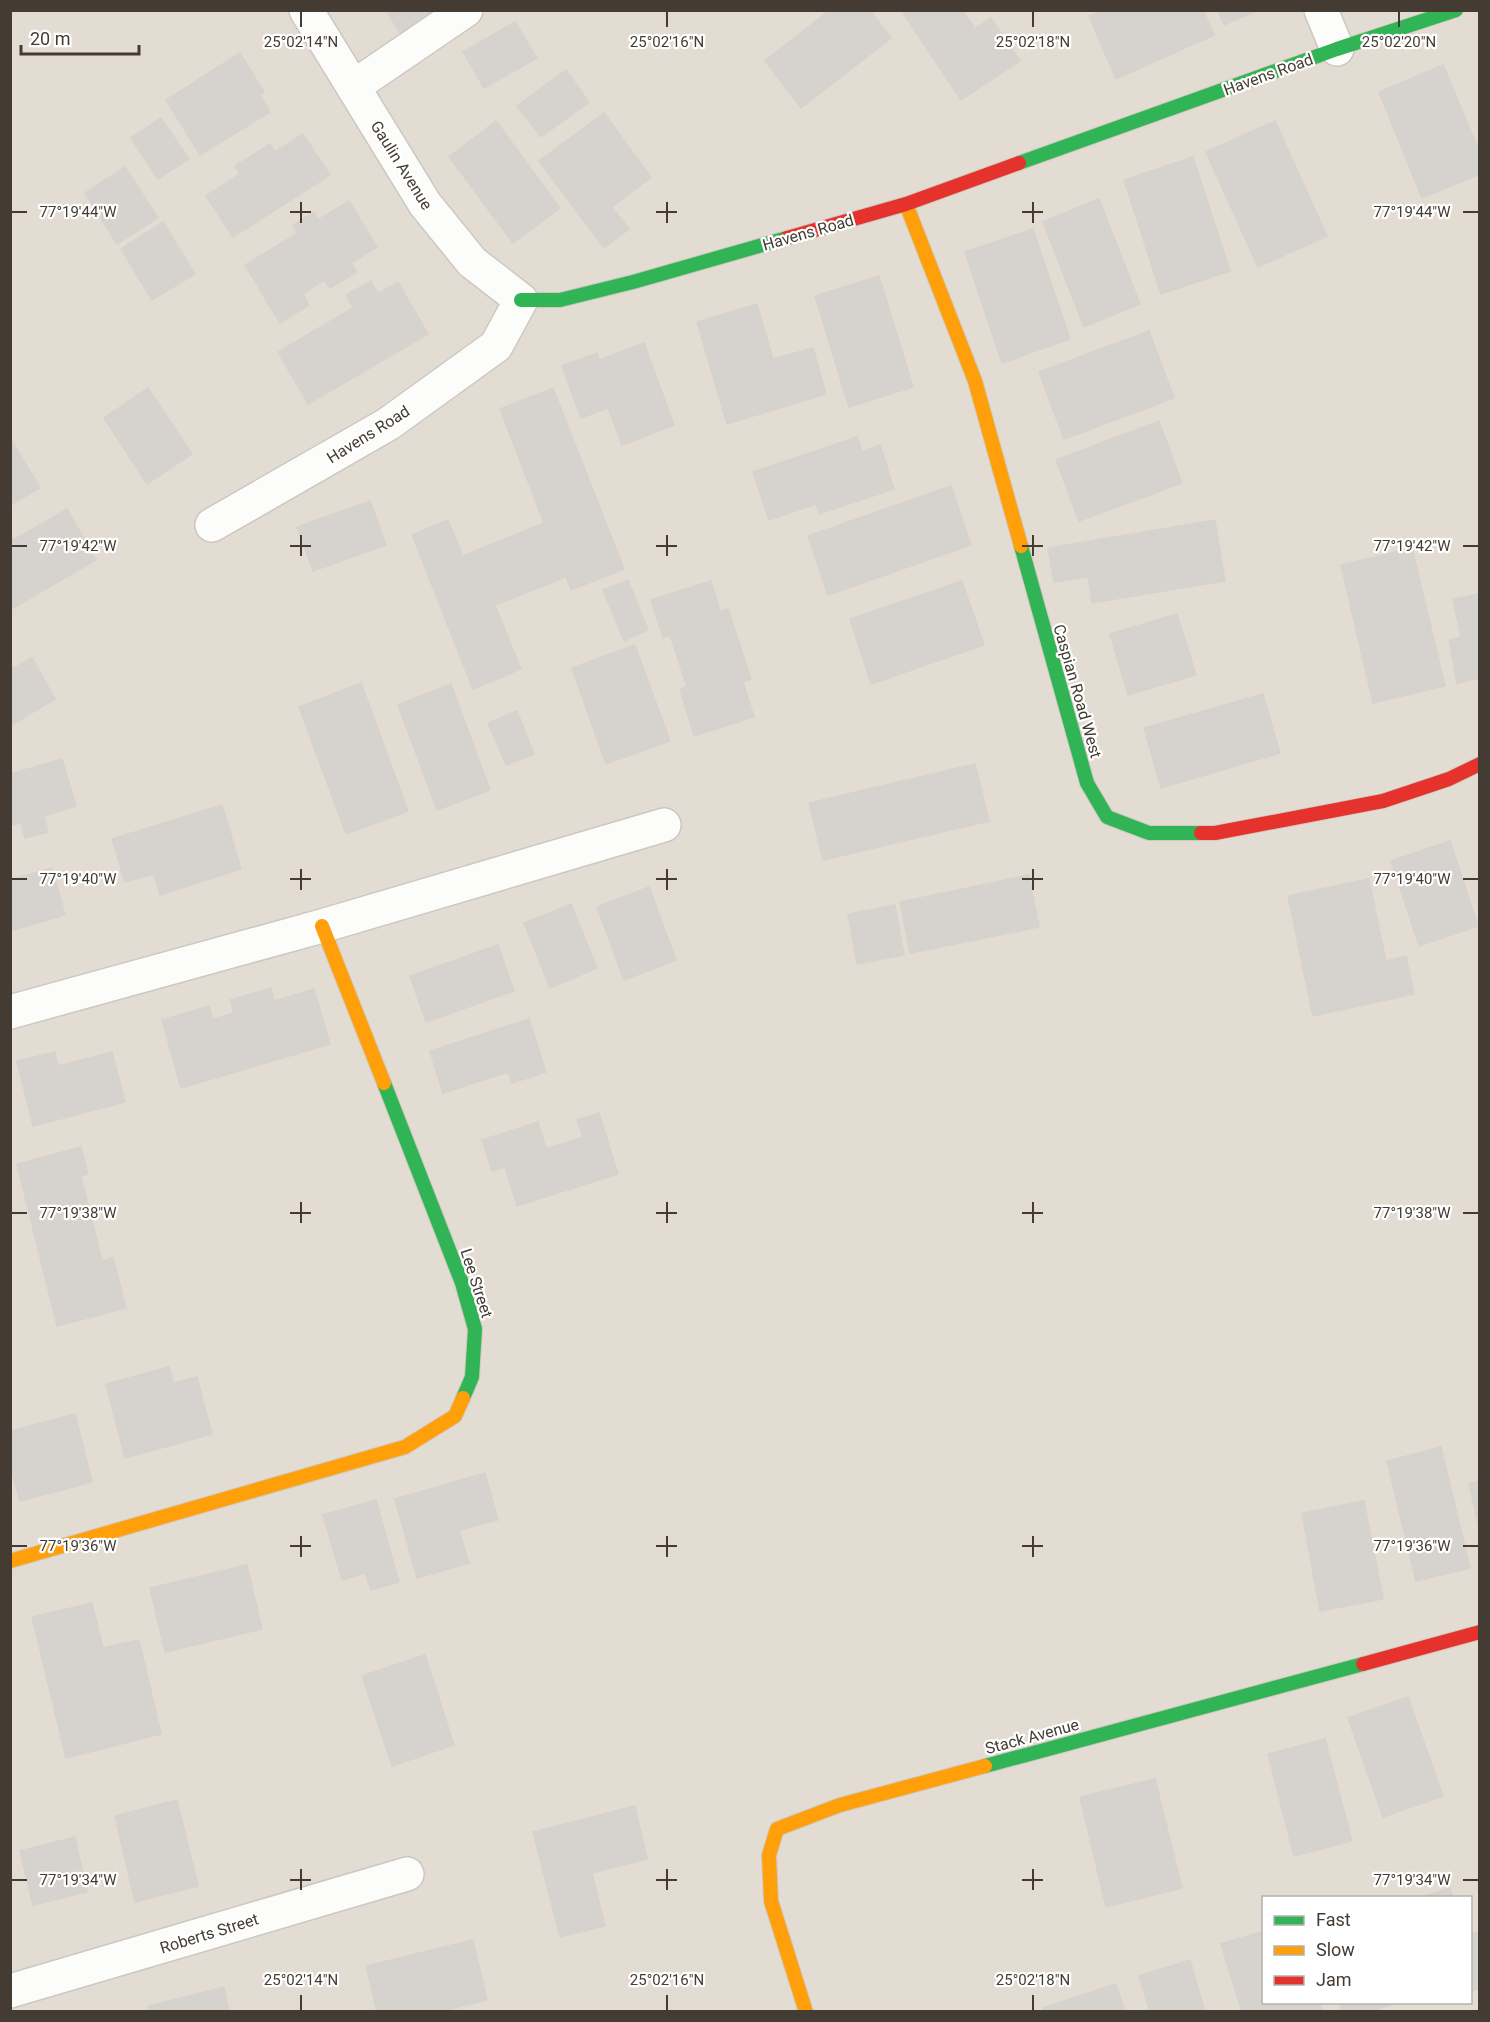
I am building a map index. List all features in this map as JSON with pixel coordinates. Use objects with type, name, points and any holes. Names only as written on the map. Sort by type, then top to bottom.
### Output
[{"type":"street","name":"Gaulin Avenue","points":[[306,10],[424,204],[472,262],[521,300]]},
{"type":"street","points":[[353,87],[466,10]]},
{"type":"street","points":[[1321,10],[1336,49]]},
{"type":"street","name":"Havens Road","points":[[212,525],[388,424],[496,346],[521,300],[560,300],[622,285],[906,204],[1336,49],[1456,10]]},
{"type":"street","name":"Caspian Road West","points":[[906,204],[975,381],[1087,783],[1107,816],[1149,833],[1215,833],[1383,801],[1449,779],[1479,764]]},
{"type":"street","points":[[10,1012],[322,926],[664,825]]},
{"type":"street","name":"Lee Street","points":[[10,1561],[405,1448],[455,1416],[472,1377],[475,1329],[462,1283],[322,926]]},
{"type":"street","name":"Stack Avenue","points":[[806,2012],[771,1901],[769,1855],[777,1829],[840,1805],[1479,1632]]},
{"type":"street","name":"Roberts Street","points":[[10,1991],[407,1874]]},
{"type":"shaded area","points":[[11,11],[1479,11],[1479,2011],[11,2012]]},
{"type":"building","points":[[386,10],[458,10],[406,43]]},
{"type":"building","points":[[830,10],[870,10],[891,38],[801,108],[765,61]]},
{"type":"building","points":[[901,10],[962,10],[975,29],[991,18],[1020,61],[961,100]]},
{"type":"building","points":[[1102,10],[1203,10],[1214,35],[1116,79],[1089,16]]},
{"type":"building","points":[[1218,10],[1258,10],[1224,25]]},
{"type":"building","points":[[515,22],[537,58],[484,88],[463,52]]},
{"type":"building","points":[[240,53],[264,92],[260,95],[270,112],[200,155],[166,100]]},
{"type":"building","points":[[1443,65],[1480,153],[1480,174],[1422,198],[1379,92]]},
{"type":"building","points":[[566,70],[589,102],[541,137],[517,106]]},
{"type":"building","points":[[604,113],[651,177],[612,207],[629,229],[604,248],[539,161]]},
{"type":"building","points":[[161,118],[189,159],[158,179],[131,138]]},
{"type":"building","points":[[496,121],[560,208],[513,243],[449,157]]},
{"type":"building","points":[[1275,121],[1327,236],[1258,267],[1206,152]]},
{"type":"building","points":[[303,134],[330,175],[233,237],[206,196],[240,174],[235,166],[270,144],[275,152]]},
{"type":"building","points":[[1193,157],[1230,271],[1161,294],[1124,180]]},
{"type":"building","points":[[125,167],[158,218],[117,244],[85,193]]},
{"type":"building","points":[[1099,199],[1140,304],[1084,327],[1043,222]]},
{"type":"building","points":[[349,201],[377,247],[351,263],[357,272],[330,288],[324,280],[303,294],[309,305],[280,323],[245,265],[298,233],[293,225],[314,212],[318,220]]},
{"type":"building","points":[[163,222],[195,274],[152,300],[121,249]]},
{"type":"building","points":[[1033,229],[1070,339],[1002,363],[965,252]]},
{"type":"building","points":[[879,276],[913,387],[849,407],[815,296]]},
{"type":"building","points":[[371,281],[378,294],[398,282],[428,334],[308,404],[278,352],[353,308],[346,295]]},
{"type":"building","points":[[757,304],[773,359],[813,348],[826,394],[727,424],[697,322]]},
{"type":"building","points":[[1149,331],[1174,398],[1064,439],[1039,372]]},
{"type":"building","points":[[644,343],[674,425],[622,445],[608,408],[581,418],[562,366],[597,353],[599,360]]},
{"type":"building","points":[[148,388],[192,454],[147,484],[104,418]]},
{"type":"building","points":[[553,388],[624,569],[571,590],[566,577],[495,605],[521,669],[473,689],[412,535],[448,520],[463,556],[544,523],[500,409]]},
{"type":"building","points":[[1159,421],[1182,483],[1079,521],[1056,460]]},
{"type":"building","points":[[857,437],[862,451],[880,445],[894,489],[819,514],[816,504],[769,520],[753,472]]},
{"type":"building","points":[[10,438],[40,488],[10,505]]},
{"type":"building","points":[[951,486],[971,545],[828,595],[808,536]]},
{"type":"building","points":[[370,501],[386,545],[313,571],[297,527]]},
{"type":"building","points":[[67,509],[96,560],[10,610],[10,542]]},
{"type":"building","points":[[1215,520],[1225,581],[1092,603],[1088,577],[1054,582],[1048,548]]},
{"type":"building","points":[[1412,548],[1445,686],[1373,703],[1341,565]]},
{"type":"building","points":[[628,580],[648,630],[624,641],[603,590]]},
{"type":"building","points":[[711,581],[720,611],[728,609],[751,679],[743,682],[754,717],[694,736],[680,689],[687,687],[670,635],[663,638],[651,600]]},
{"type":"building","points":[[962,581],[984,645],[871,684],[850,619]]},
{"type":"building","points":[[1480,594],[1480,678],[1457,683],[1449,640],[1461,637],[1453,599]]},
{"type":"building","points":[[1177,614],[1196,675],[1128,695],[1110,634]]},
{"type":"building","points":[[635,645],[670,741],[606,764],[572,668]]},
{"type":"building","points":[[32,658],[55,699],[10,726],[10,670]]},
{"type":"building","points":[[361,683],[408,811],[346,834],[299,707]]},
{"type":"building","points":[[451,684],[490,790],[437,810],[398,705]]},
{"type":"building","points":[[1263,694],[1280,753],[1161,788],[1144,728]]},
{"type":"building","points":[[517,711],[534,754],[506,765],[488,723]]},
{"type":"building","points":[[62,759],[76,806],[44,816],[48,832],[25,838],[21,823],[10,825],[10,774]]},
{"type":"building","points":[[975,764],[989,821],[823,860],[809,803]]},
{"type":"building","points":[[222,805],[241,869],[160,895],[154,874],[125,882],[112,839]]},
{"type":"building","points":[[1450,841],[1478,926],[1419,946],[1391,861]]},
{"type":"building","points":[[52,868],[65,915],[10,931],[10,880]]},
{"type":"building","points":[[1029,875],[1039,927],[910,953],[900,902]]},
{"type":"building","points":[[1369,879],[1386,961],[1406,956],[1414,994],[1313,1016],[1288,896]]},
{"type":"building","points":[[649,887],[676,960],[624,980],[597,907]]},
{"type":"building","points":[[571,904],[597,968],[550,988],[524,923]]},
{"type":"building","points":[[895,905],[904,955],[857,964],[848,914]]},
{"type":"building","points":[[498,945],[514,991],[426,1022],[410,976]]},
{"type":"building","points":[[271,988],[274,1001],[314,989],[330,1044],[181,1088],[162,1020],[209,1006],[213,1019],[234,1013],[230,1000]]},
{"type":"building","points":[[529,1019],[546,1072],[512,1083],[508,1072],[443,1093],[430,1051]]},
{"type":"building","points":[[55,1052],[58,1066],[112,1052],[125,1102],[33,1126],[17,1061]]},
{"type":"building","points":[[599,1113],[618,1174],[517,1206],[505,1167],[492,1171],[482,1140],[538,1122],[546,1149],[583,1137],[577,1120]]},
{"type":"building","points":[[81,1147],[88,1174],[81,1176],[102,1261],[113,1258],[126,1308],[57,1326],[17,1164]]},
{"type":"building","points":[[169,1367],[173,1383],[197,1377],[212,1434],[125,1458],[106,1384]]},
{"type":"building","points":[[75,1414],[92,1482],[20,1501],[10,1465],[10,1431]]},
{"type":"building","points":[[1441,1447],[1470,1568],[1416,1581],[1387,1461]]},
{"type":"building","points":[[485,1473],[498,1520],[459,1530],[469,1563],[417,1578],[395,1499]]},
{"type":"building","points":[[1480,1481],[1480,1534],[1469,1483]]},
{"type":"building","points":[[376,1500],[399,1582],[371,1590],[365,1573],[342,1580],[323,1515]]},
{"type":"building","points":[[1364,1501],[1383,1599],[1320,1611],[1302,1513]]},
{"type":"building","points":[[247,1565],[262,1629],[165,1652],[150,1588]]},
{"type":"building","points":[[92,1603],[103,1648],[139,1640],[161,1734],[66,1758],[32,1617]]},
{"type":"building","points":[[425,1655],[454,1745],[392,1766],[362,1676]]},
{"type":"building","points":[[1408,1697],[1443,1796],[1383,1817],[1348,1718]]},
{"type":"building","points":[[1325,1739],[1352,1841],[1294,1856],[1268,1754]]},
{"type":"building","points":[[1155,1779],[1182,1888],[1106,1907],[1080,1797]]},
{"type":"building","points":[[177,1800],[198,1886],[135,1902],[115,1816]]},
{"type":"building","points":[[635,1806],[647,1859],[592,1873],[605,1926],[560,1937],[533,1832]]},
{"type":"building","points":[[75,1837],[87,1892],[33,1905],[20,1851]]},
{"type":"building","points":[[1450,1888],[1452,1896],[1424,1896]]},
{"type":"building","points":[[1480,1931],[1480,1989],[1472,1991],[1472,1933]]},
{"type":"building","points":[[1262,1932],[1262,2004],[1321,2004],[1323,2012],[1242,2012],[1221,1944]]},
{"type":"building","points":[[473,1940],[487,2000],[439,2012],[377,2012],[366,1966]]},
{"type":"building","points":[[1190,1960],[1205,2012],[1150,2012],[1139,1976]]},
{"type":"building","points":[[1116,1984],[1125,2012],[1044,2012],[1043,2008]]},
{"type":"building","points":[[224,1987],[229,2012],[149,2012],[148,2006]]},
{"type":"building","points":[[1340,2004],[1394,2004],[1369,2012],[1342,2012]]},
{"type":"traffic: fast","points":[[1019,163],[1337,49],[1456,10]]},
{"type":"traffic: fast","points":[[521,300],[560,300],[633,282],[787,238]]},
{"type":"traffic: fast","points":[[1021,546],[1087,783],[1107,817],[1149,833],[1201,833]]},
{"type":"traffic: fast","points":[[384,1083],[462,1283],[475,1329],[472,1377],[463,1398]]},
{"type":"traffic: fast","points":[[985,1766],[1363,1664]]},
{"type":"traffic: slow","points":[[906,204],[975,381],[1021,546]]},
{"type":"traffic: slow","points":[[322,926],[384,1083]]},
{"type":"traffic: slow","points":[[10,1561],[405,1447],[455,1416],[463,1398]]},
{"type":"traffic: slow","points":[[806,2012],[771,1901],[769,1855],[777,1829],[840,1805],[985,1766]]},
{"type":"traffic: jam","points":[[787,238],[906,204],[1019,163]]},
{"type":"traffic: jam","points":[[1201,833],[1215,833],[1383,801],[1449,779],[1480,764]]},
{"type":"traffic: jam","points":[[1363,1664],[1480,1632]]}]
